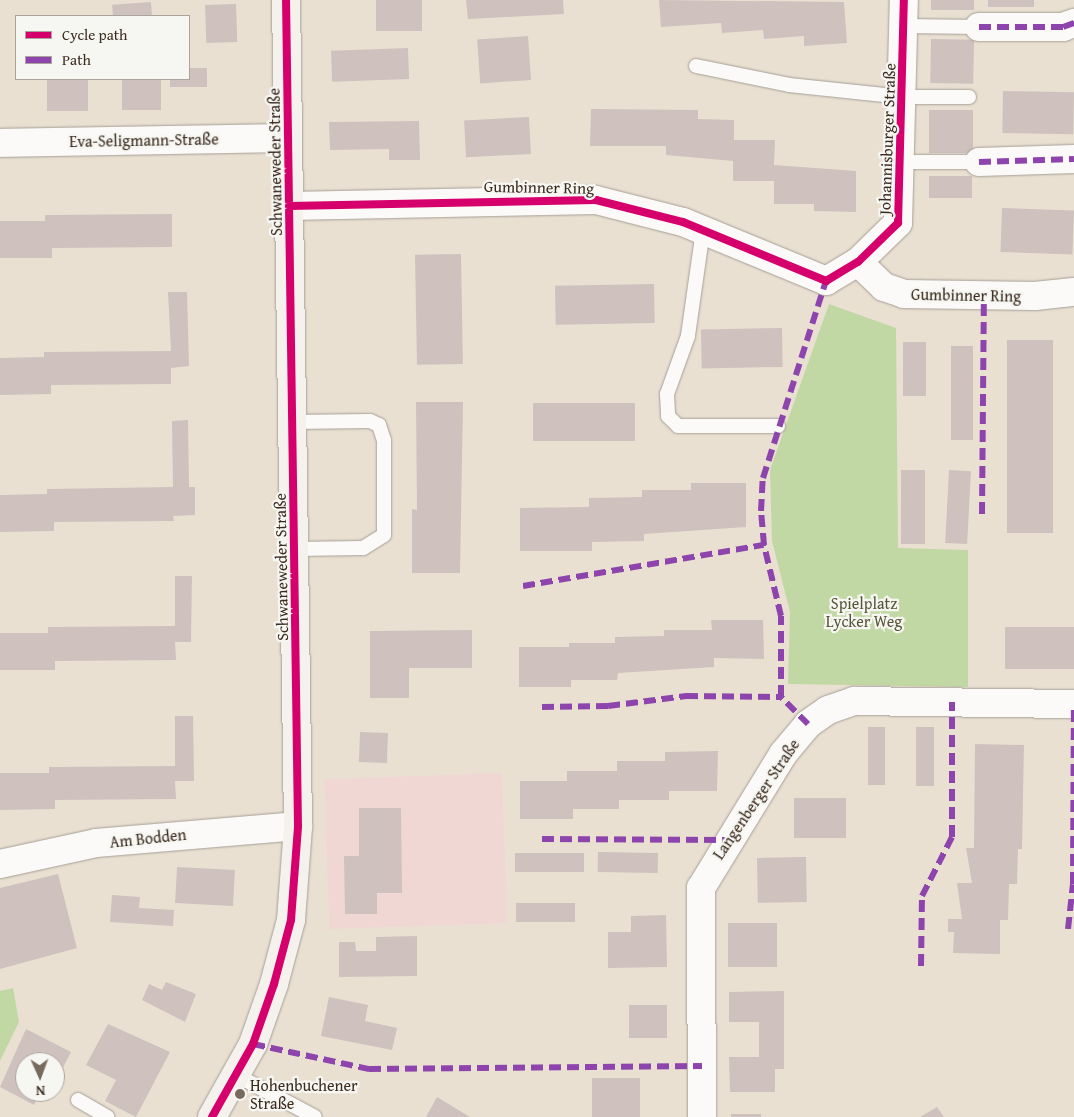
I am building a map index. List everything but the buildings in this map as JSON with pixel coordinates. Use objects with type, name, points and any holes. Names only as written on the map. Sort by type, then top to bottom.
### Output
[{"type":"main road","name":"Schwaneweder Straße","points":[[212,1117],[236,1075],[271,993],[291,920],[298,826],[286,0]]},
{"type":"street","name":"Johannisburger Straße","points":[[858,262],[898,223],[902,162],[904,13]]},
{"type":"street","points":[[979,27],[1063,27],[1074,23]]},
{"type":"street","name":"Eva-Seligmann-Straße","points":[[0,143],[287,138]]},
{"type":"street","points":[[979,162],[1074,159]]},
{"type":"street","name":"Gumbinner Ring","points":[[289,206],[596,200],[703,230],[826,281],[858,262],[884,287],[904,294],[1035,296],[1074,292]]},
{"type":"street","name":"Langenberger Straße","points":[[702,1117],[701,888],[783,754],[808,724],[828,710],[854,701],[1074,704]]},
{"type":"street","name":"Am Bodden","points":[[0,864],[96,843],[298,826]]},
{"type":"lane","points":[[904,13],[979,27]]},
{"type":"lane","points":[[696,66],[789,85],[903,97],[969,97]]},
{"type":"lane","points":[[902,162],[979,162]]},
{"type":"lane","points":[[703,230],[688,336],[667,394],[668,416],[678,426],[778,426]]},
{"type":"lane","points":[[292,422],[370,421],[379,425],[384,440],[384,535],[363,548],[294,548]]},
{"type":"lane","points":[[236,1075],[314,1117]]},
{"type":"lane","points":[[78,1100],[108,1117]]},
{"type":"shaded area","points":[[502,773],[507,923],[329,929],[324,779]]},
{"type":"green space","name":"Spielplatz Lycker Weg","points":[[829,304],[896,328],[898,548],[968,550],[968,687],[788,684],[790,612],[772,541],[770,470]]},
{"type":"green space","points":[[13,988],[19,1022],[0,1061],[0,991]]},
{"type":"marked path","points":[[979,27],[1063,27],[1074,23]]},
{"type":"marked path","points":[[979,162],[1074,159]]},
{"type":"marked path","points":[[808,724],[781,697],[781,616],[764,545],[761,511],[763,478],[826,281]]},
{"type":"marked path","points":[[982,514],[984,296]]},
{"type":"marked path","points":[[523,586],[764,545]]},
{"type":"marked path","points":[[542,707],[608,706],[686,696],[781,697]]},
{"type":"marked path","points":[[921,966],[922,896],[952,837],[952,702]]},
{"type":"marked path","points":[[1068,929],[1073,884],[1074,704]]},
{"type":"marked path","points":[[542,839],[728,840]]},
{"type":"marked path","points":[[253,1044],[369,1069],[702,1066]]},
{"type":"cycle path","points":[[212,1117],[253,1044],[274,984],[291,920],[298,826],[286,0]]},
{"type":"cycle path","points":[[289,206],[596,200],[683,222],[826,281],[858,262],[898,223],[904,0]]},
{"type":"place","name":"Hohenbuchener Straße","points":[[240,1094]]}]
